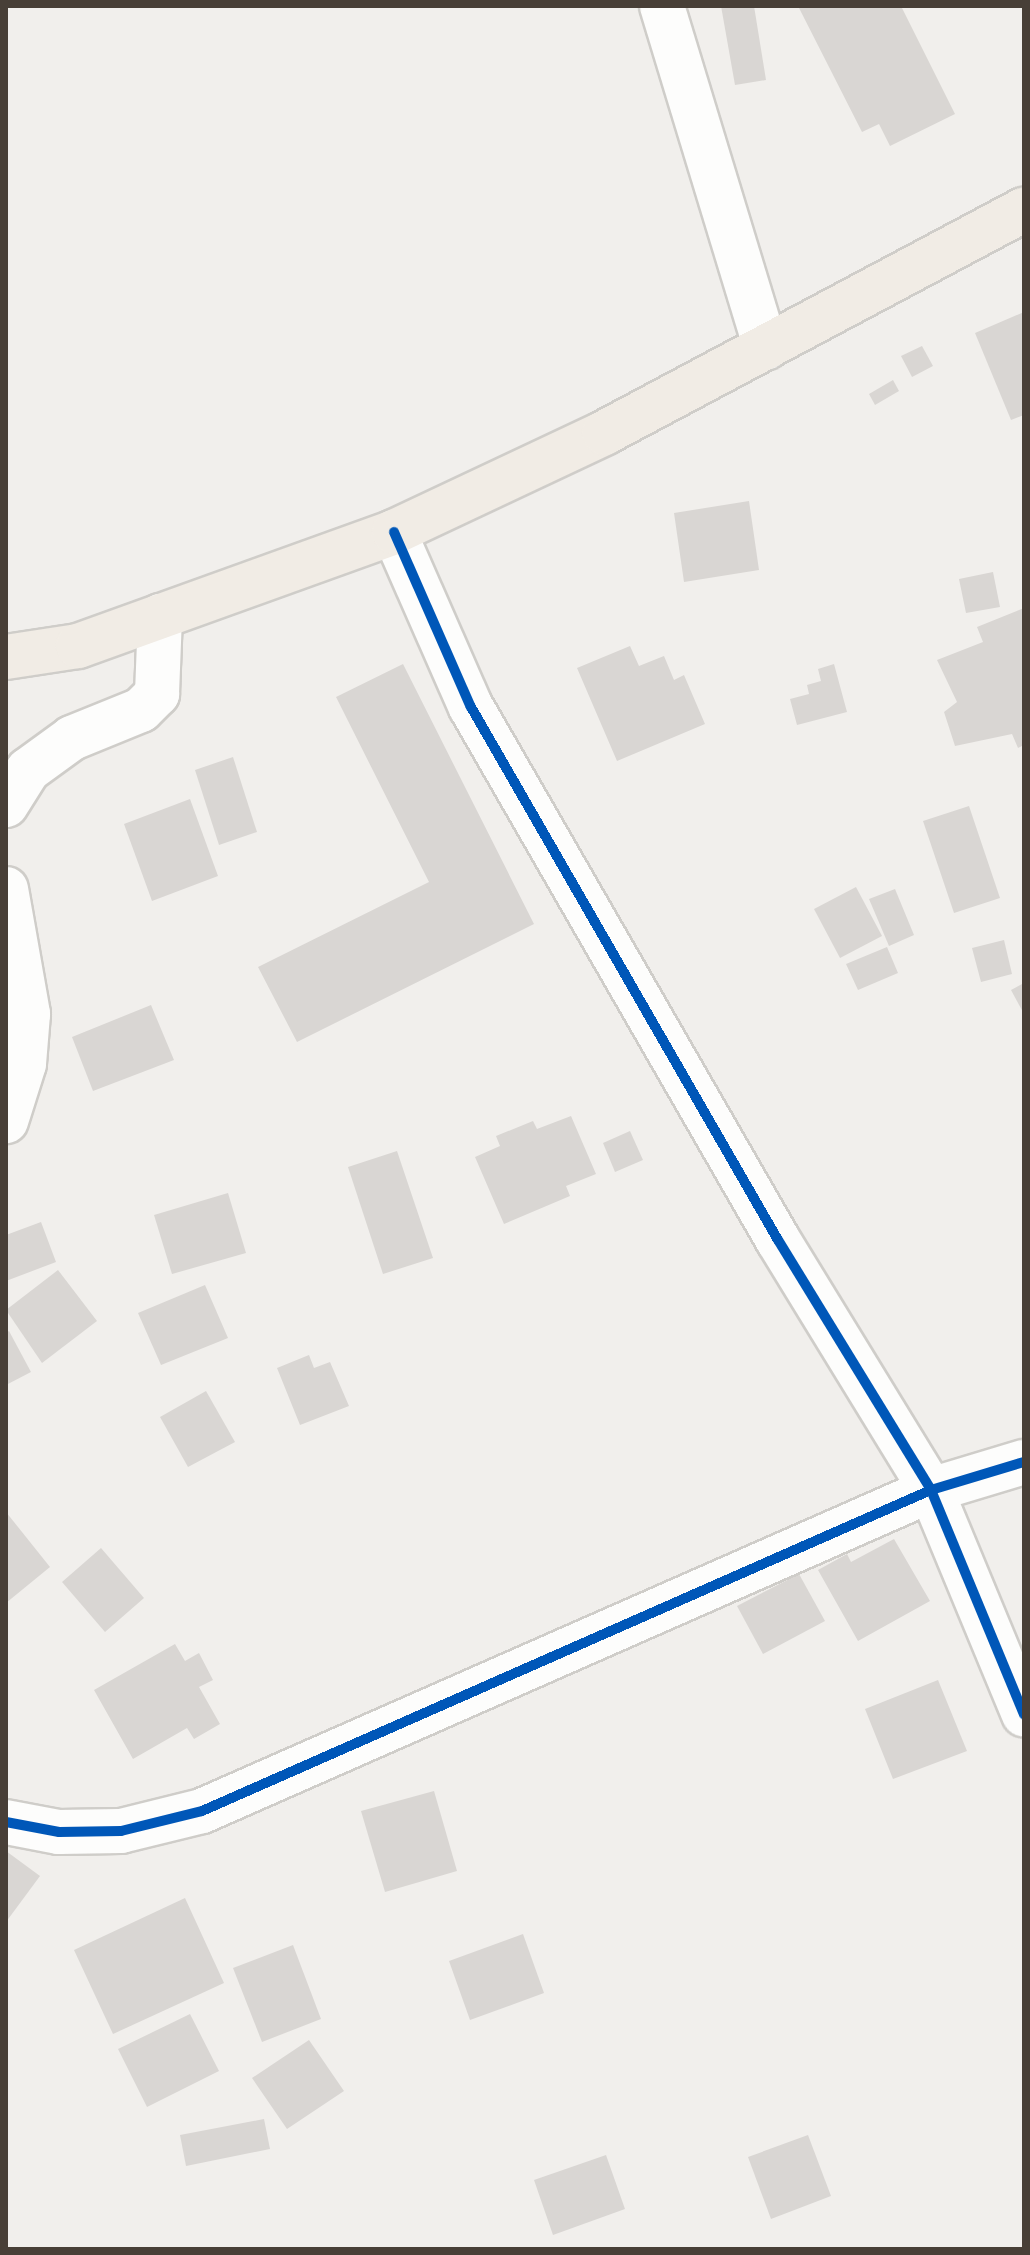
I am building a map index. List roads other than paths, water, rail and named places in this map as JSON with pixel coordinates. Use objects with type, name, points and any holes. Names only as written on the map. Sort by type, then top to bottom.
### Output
[{"type":"main road","points":[[6,657],[78,646],[394,532],[604,433],[1024,210]]},
{"type":"street","points":[[662,6],[766,348]]},
{"type":"street","points":[[394,532],[471,707],[778,1240],[931,1490],[1024,1715]]},
{"type":"street","points":[[6,805],[28,770],[72,738],[141,710],[157,694],[160,616]]},
{"type":"street","points":[[6,889],[28,1014],[24,1064],[6,1121]]},
{"type":"street","points":[[6,1822],[59,1832],[121,1831],[202,1811],[931,1490],[1024,1462]]}]
